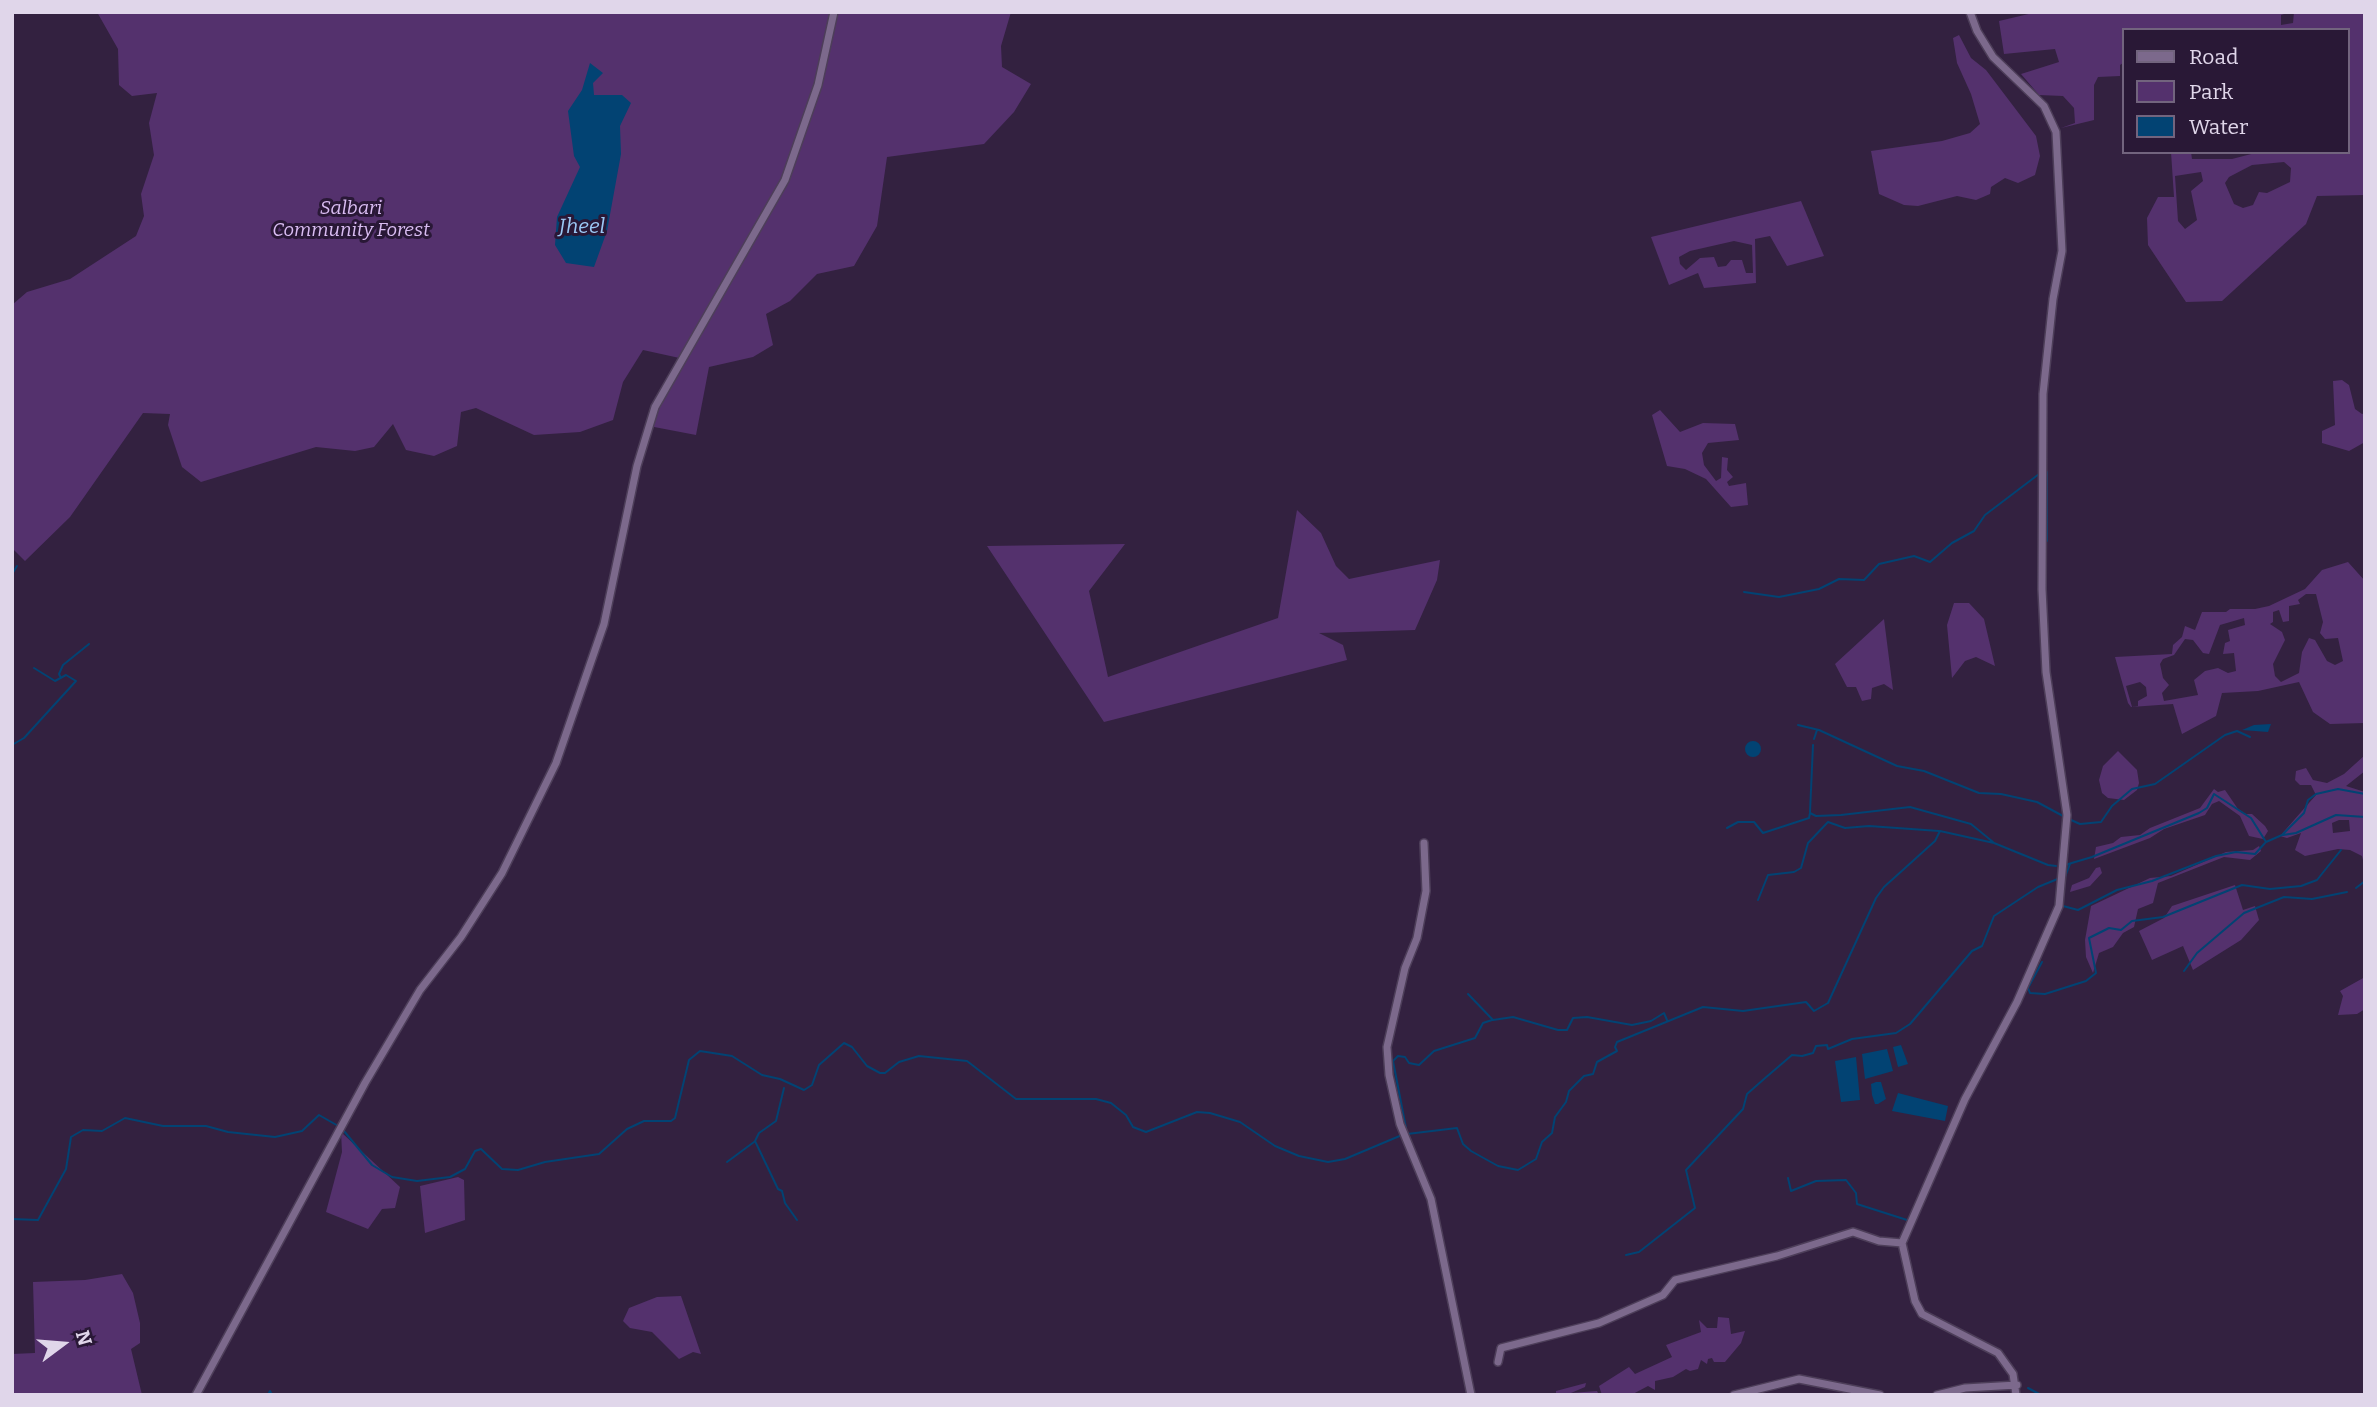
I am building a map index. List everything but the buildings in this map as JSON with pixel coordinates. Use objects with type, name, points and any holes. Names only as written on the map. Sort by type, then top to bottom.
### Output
[{"type":"street","points":[[196,1395],[343,1122],[420,990],[461,937],[502,873],[556,763],[604,624],[637,466],[655,407],[785,180],[818,85],[834,12]]},
{"type":"street","points":[[1970,12],[1977,31],[1993,57],[2043,106],[2056,132],[2062,251],[2053,299],[2043,394],[2042,589],[2046,672],[2066,818],[2059,906],[2040,954],[1965,1099],[1902,1243],[1915,1301],[1922,1314],[1938,1324],[1990,1346],[2003,1359],[2017,1385],[2016,1395]]},
{"type":"street","points":[[1424,843],[1426,891],[1417,938],[1405,968],[1387,1047],[1389,1075],[1401,1124],[1431,1199],[1471,1395]]},
{"type":"street","points":[[1497,1362],[1501,1348],[1599,1323],[1663,1295],[1675,1280],[1777,1256],[1853,1232],[1879,1241],[1902,1243]]},
{"type":"street","points":[[1734,1395],[1799,1379],[1880,1395]]},
{"type":"street","points":[[1937,1395],[1965,1388],[2017,1385]]},
{"type":"green space","name":"Salbari Community Forest","points":[[97,12],[1011,12],[1001,46],[1002,67],[1031,84],[1014,112],[984,144],[887,157],[877,226],[854,266],[817,274],[790,301],[766,314],[773,345],[753,357],[709,367],[696,435],[649,426],[684,359],[643,350],[623,382],[613,420],[580,432],[534,435],[476,408],[461,412],[457,446],[434,456],[406,450],[393,424],[374,447],[355,451],[316,447],[201,482],[182,467],[168,425],[170,414],[143,413],[70,517],[25,561],[12,548],[12,305],[27,292],[70,279],[136,236],[144,216],[141,194],[154,155],[149,123],[157,93],[132,96],[119,85],[118,49]]},
{"type":"green space","points":[[2037,12],[2290,12],[2281,15],[2281,25],[2293,23],[2294,12],[2365,14],[2365,195],[2317,196],[2306,224],[2222,301],[2186,302],[2148,245],[2147,218],[2158,197],[2174,197],[2171,154],[2191,154],[2192,159],[2232,159],[2251,154],[2349,154],[2349,28],[2122,28],[2120,76],[2098,77],[2094,85],[2094,120],[2061,128],[2075,123],[2074,108],[2063,96],[2039,95],[2021,74],[2059,62],[2055,49],[2004,54],[1999,21]],"holes":[[[2284,162],[2291,168],[2290,182],[2267,193],[2259,192],[2253,205],[2243,208],[2234,204],[2225,183],[2229,177],[2252,165]],[[2201,172],[2203,181],[2191,191],[2197,220],[2185,229],[2178,221],[2175,176]]]},
{"type":"green space","points":[[1959,35],[1971,58],[1986,70],[2036,136],[2040,156],[2035,175],[2018,183],[2005,178],[1991,187],[1990,194],[1976,200],[1957,196],[1918,206],[1904,205],[1879,194],[1871,151],[1942,141],[1970,133],[1980,124],[1971,94],[1957,63],[1953,38]]},
{"type":"green space","points":[[1801,201],[1824,256],[1787,266],[1770,236],[1755,239],[1756,283],[1704,288],[1698,273],[1669,285],[1651,237]],"holes":[[[1734,241],[1752,245],[1753,273],[1746,273],[1742,260],[1731,260],[1726,266],[1718,267],[1714,257],[1700,258],[1686,270],[1680,264],[1679,257],[1690,251]]]},
{"type":"green space","points":[[2342,380],[2349,385],[2355,409],[2365,413],[2365,442],[2349,451],[2322,443],[2322,431],[2335,425],[2333,381]]},
{"type":"green space","points":[[1660,410],[1680,432],[1703,423],[1735,424],[1739,440],[1708,443],[1702,453],[1704,465],[1716,481],[1721,478],[1722,457],[1728,458],[1727,470],[1733,477],[1727,482],[1729,486],[1746,483],[1748,505],[1731,507],[1706,479],[1685,469],[1667,466],[1652,415]]},
{"type":"green space","points":[[1297,510],[1321,533],[1336,566],[1349,579],[1440,560],[1437,580],[1415,630],[1319,633],[1343,645],[1347,660],[1104,722],[987,546],[1125,544],[1089,591],[1108,677],[1278,618]]},
{"type":"green space","points":[[2348,562],[2365,581],[2365,723],[2330,724],[2313,712],[2299,682],[2258,691],[2222,693],[2216,716],[2182,734],[2173,704],[2133,707],[2138,706],[2138,701],[2147,696],[2146,687],[2140,682],[2126,686],[2132,707],[2128,703],[2115,657],[2172,654],[2173,645],[2182,637],[2185,626],[2195,630],[2202,612],[2226,612],[2230,609],[2269,606],[2305,589],[2322,570]],"holes":[[[2306,594],[2316,594],[2323,622],[2320,633],[2325,639],[2338,638],[2343,661],[2335,665],[2327,661],[2315,640],[2309,638],[2302,652],[2299,673],[2281,682],[2275,676],[2273,664],[2285,640],[2282,632],[2270,624],[2273,622],[2273,612],[2279,610],[2283,622],[2289,621],[2289,606],[2300,604],[2298,600]],[[2244,618],[2245,625],[2228,630],[2230,641],[2225,643],[2223,654],[2234,653],[2236,671],[2228,673],[2218,668],[2205,671],[2194,680],[2198,695],[2164,701],[2162,693],[2169,685],[2163,678],[2160,664],[2163,659],[2174,655],[2185,639],[2193,640],[2203,653],[2209,654],[2220,625]]]},
{"type":"green space","points":[[1954,603],[1969,603],[1984,619],[1995,666],[1976,657],[1965,661],[1952,678],[1947,625]]},
{"type":"green space","points":[[1884,619],[1893,690],[1884,684],[1872,688],[1871,699],[1862,701],[1856,687],[1847,687],[1835,664]]},
{"type":"green space","points":[[2118,751],[2137,770],[2139,783],[2137,790],[2124,800],[2108,798],[2102,793],[2099,780],[2103,766]]},
{"type":"green space","points":[[2365,755],[2365,771],[2346,786],[2365,792],[2365,868],[2362,856],[2350,850],[2338,849],[2305,856],[2295,850],[2301,833],[2287,838],[2280,836],[2316,795],[2311,785],[2300,785],[2295,780],[2296,771],[2306,768],[2313,780],[2327,783],[2344,774]],"holes":[[[2349,820],[2350,831],[2333,833],[2332,823]]]},
{"type":"green space","points":[[2214,789],[2218,792],[2225,790],[2238,809],[2252,814],[2265,826],[2268,831],[2263,839],[2249,836],[2240,816],[2219,801],[2212,804],[2205,815],[2094,859],[2096,847],[2113,843],[2121,837],[2140,835],[2150,828],[2200,808]]},
{"type":"green space","points":[[2259,846],[2261,851],[2250,860],[2224,857],[2158,883],[2153,903],[2138,909],[2134,927],[2123,933],[2113,947],[2099,953],[2093,973],[2086,957],[2085,940],[2091,906],[2150,878],[2171,876],[2226,852],[2253,850]]},
{"type":"green space","points":[[2100,867],[2102,873],[2090,886],[2070,892],[2072,885],[2089,878],[2096,868]]},
{"type":"green space","points":[[2235,885],[2243,910],[2255,906],[2259,920],[2241,940],[2193,970],[2183,946],[2152,960],[2139,931],[2164,918],[2172,906]]},
{"type":"green space","points":[[2365,977],[2365,1009],[2357,1014],[2338,1015],[2343,996],[2340,991]]},
{"type":"green space","points":[[341,1132],[400,1187],[395,1208],[382,1209],[368,1229],[326,1212],[342,1152]]},
{"type":"green space","points":[[458,1177],[464,1180],[465,1220],[425,1233],[420,1186]]},
{"type":"green space","points":[[122,1274],[133,1293],[140,1323],[140,1343],[131,1349],[142,1395],[12,1395],[12,1354],[35,1353],[33,1282],[85,1280]]},
{"type":"green space","points":[[681,1296],[701,1354],[693,1352],[679,1359],[652,1332],[630,1328],[623,1321],[629,1308],[657,1297]]},
{"type":"green space","points":[[1718,1317],[1729,1318],[1731,1334],[1745,1331],[1741,1343],[1725,1362],[1714,1362],[1712,1358],[1708,1359],[1707,1364],[1701,1360],[1698,1369],[1686,1369],[1673,1377],[1655,1381],[1655,1390],[1648,1386],[1631,1395],[1602,1395],[1599,1386],[1629,1367],[1635,1374],[1672,1357],[1666,1345],[1701,1332],[1699,1320],[1707,1328],[1717,1328]]},
{"type":"green space","points":[[1586,1383],[1585,1387],[1571,1393],[1597,1391],[1599,1395],[1556,1395],[1556,1391]]},
{"type":"water","name":"Jheel","points":[[590,63],[603,73],[593,83],[594,95],[622,95],[631,103],[620,126],[621,154],[607,231],[594,267],[566,263],[555,245],[557,217],[580,167],[574,156],[568,111],[582,90]]},
{"type":"water","points":[[2271,724],[2268,732],[2242,730],[2254,725]]},
{"type":"water","points":[[1750,741],[1756,741],[1761,749],[1759,755],[1750,757],[1745,752],[1745,746]]},
{"type":"water","points":[[1901,1045],[1908,1064],[1898,1067],[1893,1047]]},
{"type":"water","points":[[1887,1049],[1893,1071],[1865,1079],[1862,1054]]},
{"type":"water","points":[[1856,1057],[1860,1100],[1841,1102],[1835,1061]]},
{"type":"water","points":[[1881,1082],[1886,1099],[1878,1104],[1875,1104],[1871,1084]]},
{"type":"water","points":[[1898,1093],[1948,1106],[1945,1121],[1892,1111]]},
{"type":"waterway","points":[[2047,472],[2047,541]]},
{"type":"waterway","points":[[1744,592],[1779,597],[1819,589],[1839,579],[1864,580],[1879,564],[1914,556],[1930,562],[1952,543],[1974,531],[1985,515],[2039,474]]},
{"type":"waterway","points":[[12,574],[17,566]]},
{"type":"waterway","points":[[61,678],[59,674],[63,665],[89,644]]},
{"type":"waterway","points":[[12,745],[24,738],[76,681],[66,675],[55,681],[34,668]]},
{"type":"waterway","points":[[1798,725],[1819,730],[1897,766],[1924,771],[1979,793],[2001,794],[2037,802],[2063,816]]},
{"type":"waterway","points":[[1814,739],[1817,730]]},
{"type":"waterway","points":[[2071,820],[2080,824],[2101,822],[2112,806],[2132,789],[2155,784],[2225,735],[2237,731],[2250,737]]},
{"type":"waterway","points":[[1810,812],[1813,745]]},
{"type":"waterway","points":[[2065,865],[2092,857],[2199,813],[2207,808],[2214,794],[2251,818],[2266,842],[2282,835],[2304,813],[2308,800],[2316,794],[2338,789],[2365,794]]},
{"type":"waterway","points":[[1727,828],[1738,822],[1754,822],[1763,833],[1809,818],[1810,813],[1816,816],[1841,815],[1910,807],[1971,824],[1993,842]]},
{"type":"waterway","points":[[2283,835],[2296,833],[2336,815],[2365,817]]},
{"type":"waterway","points":[[1758,900],[1768,875],[1794,872],[1801,868],[1808,843],[1828,822],[1845,828],[1869,826],[1939,831]]},
{"type":"waterway","points":[[1407,1134],[1457,1128],[1463,1144],[1471,1151],[1498,1166],[1518,1170],[1536,1159],[1542,1142],[1552,1133],[1555,1117],[1566,1102],[1569,1091],[1584,1076],[1593,1074],[1597,1062],[1617,1051],[1617,1042],[1703,1007],[1743,1011],[1806,1002],[1814,1011],[1828,1003],[1876,898],[1884,887],[1935,841],[1940,831],[1994,843],[2056,866]]},
{"type":"waterway","points":[[2063,906],[2078,910],[2117,890],[2152,881],[2216,856],[2236,852],[2255,854],[2265,843]]},
{"type":"waterway","points":[[2042,962],[2028,988],[2030,993],[2045,994],[2086,981],[2096,973],[2089,938],[2109,928],[2121,930],[2132,921],[2163,917],[2242,885],[2270,889],[2301,886],[2317,880],[2341,850]]},
{"type":"waterway","points":[[2065,877],[2070,864]]},
{"type":"waterway","points":[[1626,1255],[1639,1252],[1695,1208],[1686,1170],[1743,1109],[1747,1094],[1764,1079],[1792,1055],[1813,1053],[1816,1046],[1827,1045],[1828,1049],[1852,1039],[1896,1033],[1910,1024],[1972,951],[1982,946],[1994,916],[2038,887],[2060,878]]},
{"type":"waterway","points":[[2356,888],[2365,881]]},
{"type":"waterway","points":[[2184,971],[2197,953],[2244,913],[2284,897],[2312,899],[2347,892]]},
{"type":"waterway","points":[[1468,994],[1493,1020],[1513,1017],[1558,1030],[1567,1030],[1573,1018],[1587,1017],[1632,1025],[1651,1021],[1664,1013],[1667,1020]]},
{"type":"waterway","points":[[1406,1128],[1393,1061],[1398,1056],[1405,1057],[1409,1063],[1419,1065],[1434,1051],[1475,1038],[1483,1023],[1492,1020]]},
{"type":"waterway","points":[[344,1131],[372,1165],[392,1177],[417,1181],[450,1177],[465,1169],[475,1151],[481,1149],[502,1169],[518,1170],[545,1162],[599,1154],[627,1129],[644,1121],[671,1121],[675,1118],[689,1060],[700,1051],[732,1056],[762,1075],[780,1079],[804,1090],[812,1085],[819,1065],[844,1043],[852,1047],[867,1066],[880,1073],[885,1073],[899,1062],[919,1056],[967,1061],[1016,1099],[1096,1099],[1111,1103],[1126,1115],[1133,1127],[1146,1132],[1197,1112],[1210,1113],[1240,1122],[1275,1146],[1299,1156],[1328,1162],[1345,1159],[1402,1135]]},
{"type":"waterway","points":[[784,1088],[776,1121],[759,1133],[755,1141],[778,1189],[782,1191],[785,1203],[797,1220]]},
{"type":"waterway","points":[[12,1219],[38,1220],[66,1169],[71,1137],[83,1130],[102,1131],[125,1118],[163,1126],[206,1126],[228,1132],[275,1137],[302,1131],[319,1115],[340,1127]]},
{"type":"waterway","points":[[727,1162],[754,1142]]},
{"type":"waterway","points":[[1788,1178],[1791,1191],[1816,1181],[1846,1180],[1856,1193],[1857,1204],[1907,1220]]},
{"type":"waterway","points":[[2028,1388],[2041,1395]]},
{"type":"waterway","points":[[268,1395],[270,1391],[272,1395]]}]
